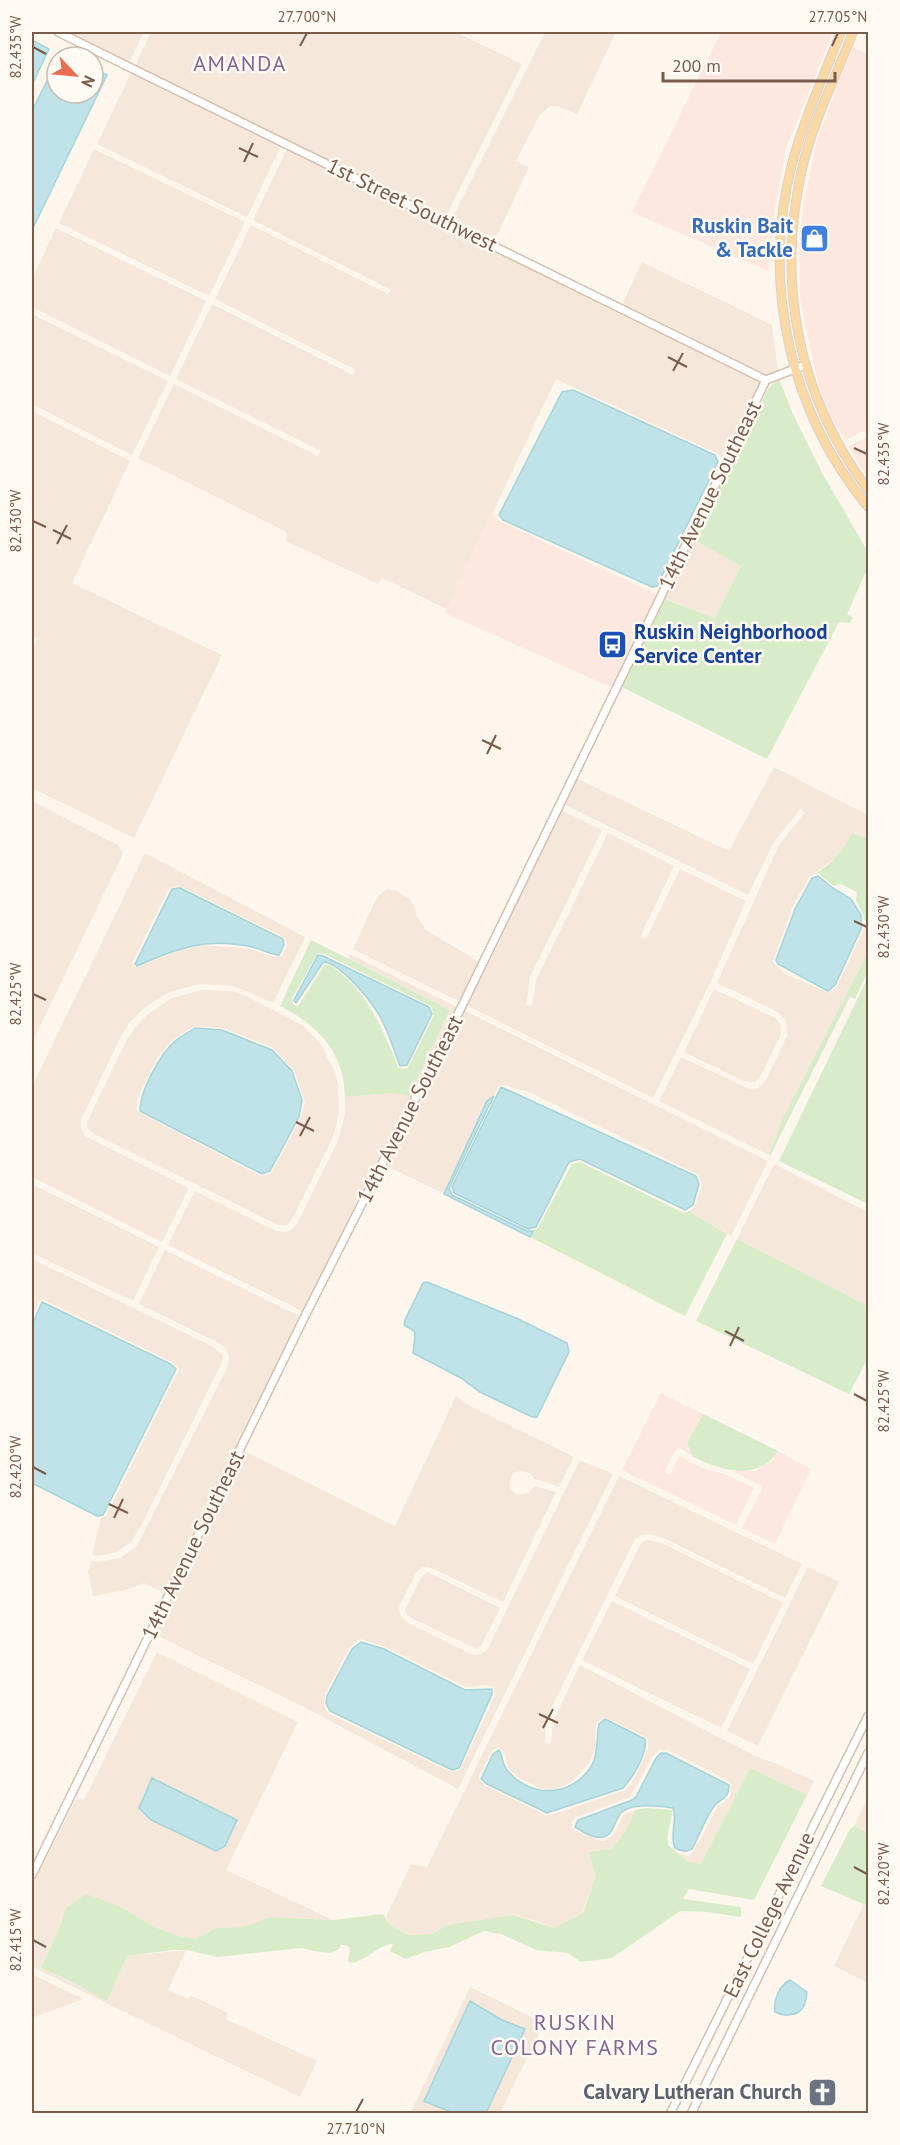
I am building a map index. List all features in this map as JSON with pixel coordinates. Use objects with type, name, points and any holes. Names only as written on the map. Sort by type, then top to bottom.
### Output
[{"type":"main road","points":[[841,32],[792,165],[783,212],[780,278],[785,325],[794,368],[821,435],[847,479],[868,507]]},
{"type":"main road","points":[[853,32],[810,141],[794,211],[791,277],[795,319],[805,365],[829,427],[868,490]]},
{"type":"street","name":"1st Street Southwest","points":[[58,32],[766,380]]},
{"type":"street","name":"14th Avenue Southeast","points":[[32,1875],[305,1316],[462,1006],[766,380],[805,365]]},
{"type":"street","name":"East College Avenue","points":[[670,2114],[868,1716]]},
{"type":"street","name":"East College Avenue","points":[[691,2114],[868,1754]]},
{"type":"shaded area","points":[[65,32],[144,32],[129,63],[105,51],[105,45],[92,45]]},
{"type":"shaded area","points":[[151,32],[455,32],[522,64],[445,218],[135,66]]},
{"type":"shaded area","points":[[545,32],[616,32],[577,114],[558,106],[550,106],[539,116],[516,161],[529,167],[494,242],[451,221]]},
{"type":"shaded area","points":[[721,32],[833,32],[786,148],[775,209],[768,271],[632,212]]},
{"type":"shaded area","points":[[853,47],[868,55],[868,431],[845,440],[830,415],[819,386],[800,300],[799,250],[804,202],[817,140]]},
{"type":"shaded area","points":[[132,71],[282,144],[247,217],[97,144]]},
{"type":"shaded area","points":[[288,147],[441,222],[594,302],[761,381],[723,459],[716,453],[556,379],[447,609],[382,578],[378,584],[286,541],[287,532],[138,458],[174,384],[318,456],[321,451],[176,379],[212,304],[353,375],[356,370],[215,299],[251,225],[388,294],[391,290],[253,220]]},
{"type":"shaded area","points":[[94,149],[245,222],[209,296],[59,223]]},
{"type":"shaded area","points":[[56,228],[206,301],[170,376],[32,307],[32,279]]},
{"type":"shaded area","points":[[642,262],[772,325],[778,371],[766,376],[622,305]]},
{"type":"shaded area","points":[[32,314],[168,381],[132,455],[32,404]]},
{"type":"shaded area","points":[[32,411],[130,461],[72,583],[222,655],[134,838],[32,788],[32,650],[38,639],[32,634]]},
{"type":"shaded area","points":[[868,437],[868,478],[848,446]]},
{"type":"shaded area","points":[[491,512],[500,521],[658,595],[613,688],[445,613]]},
{"type":"shaded area","points":[[692,539],[741,566],[715,618],[664,598]]},
{"type":"shaded area","points":[[774,767],[868,815],[868,839],[852,833],[847,845],[834,859],[809,877],[792,908],[773,962],[785,974],[830,993],[837,986],[863,931],[868,914],[868,952],[781,1122],[769,1155],[659,1101],[681,1057],[749,1089],[758,1088],[766,1080],[787,1036],[786,1021],[778,1012],[717,983],[779,845],[805,812],[800,809],[774,842],[748,895],[563,804],[576,778],[729,851]]},
{"type":"shaded area","points":[[32,801],[118,845],[123,854],[32,1043]]},
{"type":"shaded area","points":[[561,810],[602,830],[530,977],[526,1005],[532,1006],[536,980],[608,833],[674,866],[640,937],[646,939],[680,869],[746,901],[710,983],[653,1098],[466,1005]]},
{"type":"shaded area","points":[[145,853],[305,937],[273,1003],[234,986],[200,984],[169,992],[143,1009],[130,1022],[120,1038],[81,1120],[81,1128],[85,1136],[189,1188],[162,1242],[32,1177],[32,1087]],"holes":[[[179,886],[284,937],[287,945],[282,956],[274,957],[251,949],[204,945],[180,950],[135,968],[132,963],[169,888]]]},
{"type":"shaded area","points":[[387,889],[397,891],[411,900],[416,915],[426,930],[478,961],[460,1002],[353,949],[377,897]]},
{"type":"shaded area","points":[[350,954],[457,1007],[377,1162],[304,1312],[168,1245],[195,1191],[276,1231],[291,1230],[297,1224],[338,1141],[345,1114],[345,1097],[393,1093],[450,1010],[348,959]]},
{"type":"shaded area","points":[[714,989],[775,1018],[780,1023],[781,1034],[760,1077],[755,1082],[744,1081],[684,1052]]},
{"type":"shaded area","points":[[202,990],[233,991],[246,996],[304,1026],[321,1045],[335,1072],[339,1112],[332,1139],[287,1225],[278,1225],[94,1134],[87,1128],[87,1122],[126,1041],[148,1014],[172,998]],"holes":[[[195,1026],[223,1028],[272,1047],[294,1071],[305,1101],[301,1117],[272,1173],[261,1176],[137,1111],[137,1099],[157,1059],[173,1039]]]},
{"type":"shaded area","points":[[463,1010],[768,1161],[731,1236],[689,1211],[695,1206],[702,1185],[699,1175],[531,1093],[505,1085],[499,1085],[494,1096],[487,1101],[444,1194],[385,1165]]},
{"type":"shaded area","points":[[774,1164],[868,1212],[868,1306],[737,1239]]},
{"type":"shaded area","points":[[32,1184],[159,1247],[133,1301],[32,1253]]},
{"type":"shaded area","points":[[165,1250],[301,1317],[165,1593],[144,1583],[126,1590],[93,1596],[88,1572],[91,1561],[99,1562],[120,1558],[137,1546],[228,1366],[229,1355],[225,1348],[217,1342],[139,1304]]},
{"type":"shaded area","points":[[32,1259],[214,1347],[223,1356],[142,1524],[131,1542],[117,1552],[92,1555],[101,1518],[106,1516],[179,1369],[172,1362],[43,1299],[32,1318]]},
{"type":"shaded area","points":[[661,1393],[703,1414],[687,1443],[693,1457],[681,1448],[676,1449],[664,1472],[670,1475],[680,1455],[704,1469],[725,1474],[754,1488],[736,1525],[622,1470]]},
{"type":"shaded area","points":[[456,1396],[470,1406],[574,1457],[559,1487],[534,1479],[531,1474],[523,1471],[515,1472],[510,1478],[510,1489],[518,1495],[529,1493],[534,1486],[556,1492],[503,1602],[429,1567],[422,1567],[416,1573],[399,1607],[400,1615],[408,1623],[473,1655],[481,1654],[487,1650],[580,1460],[613,1474],[458,1789],[306,1708],[156,1633],[244,1451],[395,1526]],"holes":[[[360,1639],[385,1647],[466,1687],[487,1685],[494,1688],[495,1696],[460,1770],[451,1772],[328,1713],[324,1707],[325,1695],[349,1648]]]},
{"type":"shaded area","points":[[778,1451],[811,1469],[775,1544],[742,1528],[762,1489],[760,1485],[732,1471],[755,1471],[771,1462]]},
{"type":"shaded area","points":[[619,1476],[802,1564],[785,1598],[666,1539],[649,1534],[641,1535],[634,1541],[546,1719],[545,1743],[551,1744],[553,1721],[580,1665],[757,1757],[814,1781],[807,1795],[750,1768],[701,1864],[688,1862],[675,1852],[689,1857],[718,1806],[730,1796],[731,1784],[667,1750],[660,1750],[653,1756],[630,1797],[577,1817],[571,1823],[572,1828],[576,1831],[605,1841],[614,1834],[623,1815],[635,1810],[627,1829],[611,1849],[588,1852],[596,1875],[582,1913],[554,1928],[513,1915],[447,1925],[432,1934],[409,1935],[390,1925],[386,1917],[411,1864],[427,1867]],"holes":[[[604,1717],[648,1738],[648,1750],[631,1784],[625,1790],[551,1815],[545,1815],[486,1786],[479,1780],[479,1775],[493,1750],[499,1747],[504,1753],[509,1769],[519,1778],[540,1788],[553,1789],[573,1781],[589,1763],[595,1748],[596,1723]]]},
{"type":"shaded area","points":[[645,1540],[664,1544],[783,1603],[753,1664],[615,1596],[640,1545]]},
{"type":"shaded area","points":[[808,1567],[839,1582],[758,1746],[727,1731]]},
{"type":"shaded area","points":[[428,1572],[500,1608],[481,1646],[477,1649],[411,1618],[406,1613],[405,1609],[422,1576]]},
{"type":"shaded area","points":[[612,1601],[750,1669],[721,1728],[582,1660]]},
{"type":"shaded area","points":[[157,1652],[298,1722],[226,1870],[333,1920],[270,1917],[243,1927],[216,1928],[196,1939],[154,1927],[123,1908],[66,1908],[41,1968],[70,1981],[115,1983],[127,1956],[186,1950],[168,1990],[188,1999],[190,1995],[228,2013],[226,2019],[317,2061],[300,2097],[32,1967],[32,1886],[77,1798],[84,1800]]},
{"type":"shaded area","points":[[868,1797],[868,1833],[854,1826]]},
{"type":"shaded area","points":[[868,1895],[868,1983],[834,1966]]},
{"type":"shaded area","points":[[32,1974],[83,1999],[32,2018]]},
{"type":"shaded area","points":[[470,1987],[544,2023],[500,2113],[486,2113],[525,2029],[502,2020],[470,2001],[425,2100],[453,2113],[410,2114]]},
{"type":"green space","points":[[779,378],[792,412],[822,473],[868,552],[868,567],[847,614],[853,617],[850,623],[839,622],[767,759],[622,687],[665,599],[715,618],[741,566],[692,539],[768,389]]},
{"type":"green space","points":[[852,833],[868,839],[868,914],[865,922],[856,901],[857,892],[841,884],[834,886],[819,874],[815,874],[837,856]]},
{"type":"green space","points":[[311,940],[450,1010],[409,1096],[393,1093],[345,1097],[340,1066],[334,1053],[317,1031],[280,1006]],"holes":[[[318,953],[431,1006],[434,1015],[408,1068],[398,1067],[379,1024],[362,996],[341,973],[328,964],[324,966],[298,1006],[294,1005],[292,998]]]},
{"type":"green space","points":[[868,952],[868,971],[855,999],[850,997],[770,1156],[781,1122]]},
{"type":"green space","points":[[868,977],[868,1204],[779,1161]]},
{"type":"green space","points":[[580,1162],[684,1213],[689,1211],[727,1234],[685,1316],[530,1237],[538,1228],[572,1164]]},
{"type":"green space","points":[[737,1239],[868,1306],[868,1358],[849,1394],[696,1321]]},
{"type":"green space","points":[[703,1414],[778,1451],[770,1461],[760,1467],[739,1471],[716,1466],[693,1457],[687,1443]]},
{"type":"green space","points":[[750,1768],[807,1795],[754,1900],[689,1889],[683,1899],[741,1907],[741,1917],[680,1911],[612,1958],[581,1962],[568,1953],[536,1950],[501,1934],[484,1931],[449,1947],[424,1952],[406,1959],[390,1951],[393,1944],[381,1947],[353,1962],[348,1962],[350,1948],[346,1945],[341,1945],[339,1949],[330,1953],[302,1948],[217,1957],[187,1950],[172,1950],[127,1956],[107,2001],[41,1968],[66,1908],[86,1894],[123,1908],[154,1927],[196,1939],[216,1928],[243,1927],[270,1917],[333,1920],[383,1914],[390,1925],[409,1935],[432,1934],[447,1925],[513,1915],[554,1928],[583,1913],[596,1875],[588,1852],[611,1849],[627,1829],[635,1810],[648,1808],[672,1810],[668,1845],[688,1862],[701,1864]]},
{"type":"green space","points":[[854,1826],[868,1833],[868,1906],[821,1886],[850,1829]]},
{"type":"water","points":[[32,40],[45,47],[45,57],[32,85]]},
{"type":"water","points":[[45,85],[45,105],[92,105],[32,230],[32,111]]},
{"type":"water","points":[[573,390],[715,455],[718,462],[657,586],[652,587],[503,520],[499,515],[562,392]]},
{"type":"water","points":[[818,876],[851,899],[861,915],[861,929],[835,985],[828,991],[778,964],[776,960],[795,909],[812,878]]},
{"type":"water","points":[[180,888],[283,939],[284,945],[279,955],[235,944],[206,944],[179,949],[137,966],[135,964],[172,889]]},
{"type":"water","points":[[318,955],[429,1007],[432,1014],[407,1065],[400,1066],[385,1026],[368,999],[346,975],[331,964],[324,962],[322,964],[296,1003],[294,1000]]},
{"type":"water","points":[[195,1028],[222,1030],[272,1050],[292,1071],[302,1100],[299,1117],[270,1171],[262,1174],[140,1111],[147,1083],[163,1055],[175,1041]]},
{"type":"water","points":[[501,1087],[696,1176],[699,1184],[693,1205],[685,1210],[580,1159],[569,1162],[536,1227],[528,1229],[454,1193],[452,1187]]},
{"type":"water","points":[[494,1096],[449,1188],[452,1195],[527,1231],[533,1231],[530,1237],[444,1194],[487,1101]]},
{"type":"water","points":[[427,1282],[516,1318],[567,1343],[569,1352],[537,1417],[532,1417],[480,1392],[461,1378],[413,1353],[414,1331],[404,1325],[423,1283]]},
{"type":"water","points":[[42,1302],[171,1364],[176,1369],[103,1515],[97,1516],[32,1483],[32,1325]]},
{"type":"water","points":[[361,1642],[384,1649],[465,1690],[492,1689],[492,1694],[459,1768],[452,1770],[330,1711],[326,1703],[327,1696],[352,1649]]},
{"type":"water","points":[[605,1719],[645,1739],[642,1758],[623,1788],[547,1813],[481,1779],[493,1754],[499,1750],[506,1769],[517,1780],[528,1786],[540,1790],[552,1790],[574,1783],[584,1776],[592,1765],[596,1755],[599,1724]]},
{"type":"water","points":[[661,1753],[666,1753],[729,1785],[727,1795],[713,1808],[692,1849],[684,1851],[675,1848],[673,1808],[632,1807],[620,1815],[612,1830],[604,1837],[595,1837],[575,1827],[578,1820],[636,1797],[656,1758]]},
{"type":"water","points":[[152,1778],[237,1820],[225,1846],[216,1851],[151,1820],[139,1808]]},
{"type":"water","points":[[790,1980],[807,1992],[804,2005],[793,2014],[775,2012],[778,1994]]},
{"type":"water","points":[[470,2001],[502,2020],[525,2029],[486,2113],[453,2113],[424,2101]]},
{"type":"place","name":"Ruskin Bait & Tackle","points":[[814,238]]},
{"type":"place","name":"Ruskin Neighborhood Service Center","points":[[613,644]]},
{"type":"place","name":"Calvary Lutheran Church","points":[[823,2092]]},
{"type":"district","name":"AMANDA","points":[[240,63]]},
{"type":"district","name":"RUSKIN COLONY FARMS","points":[[575,2034]]}]
